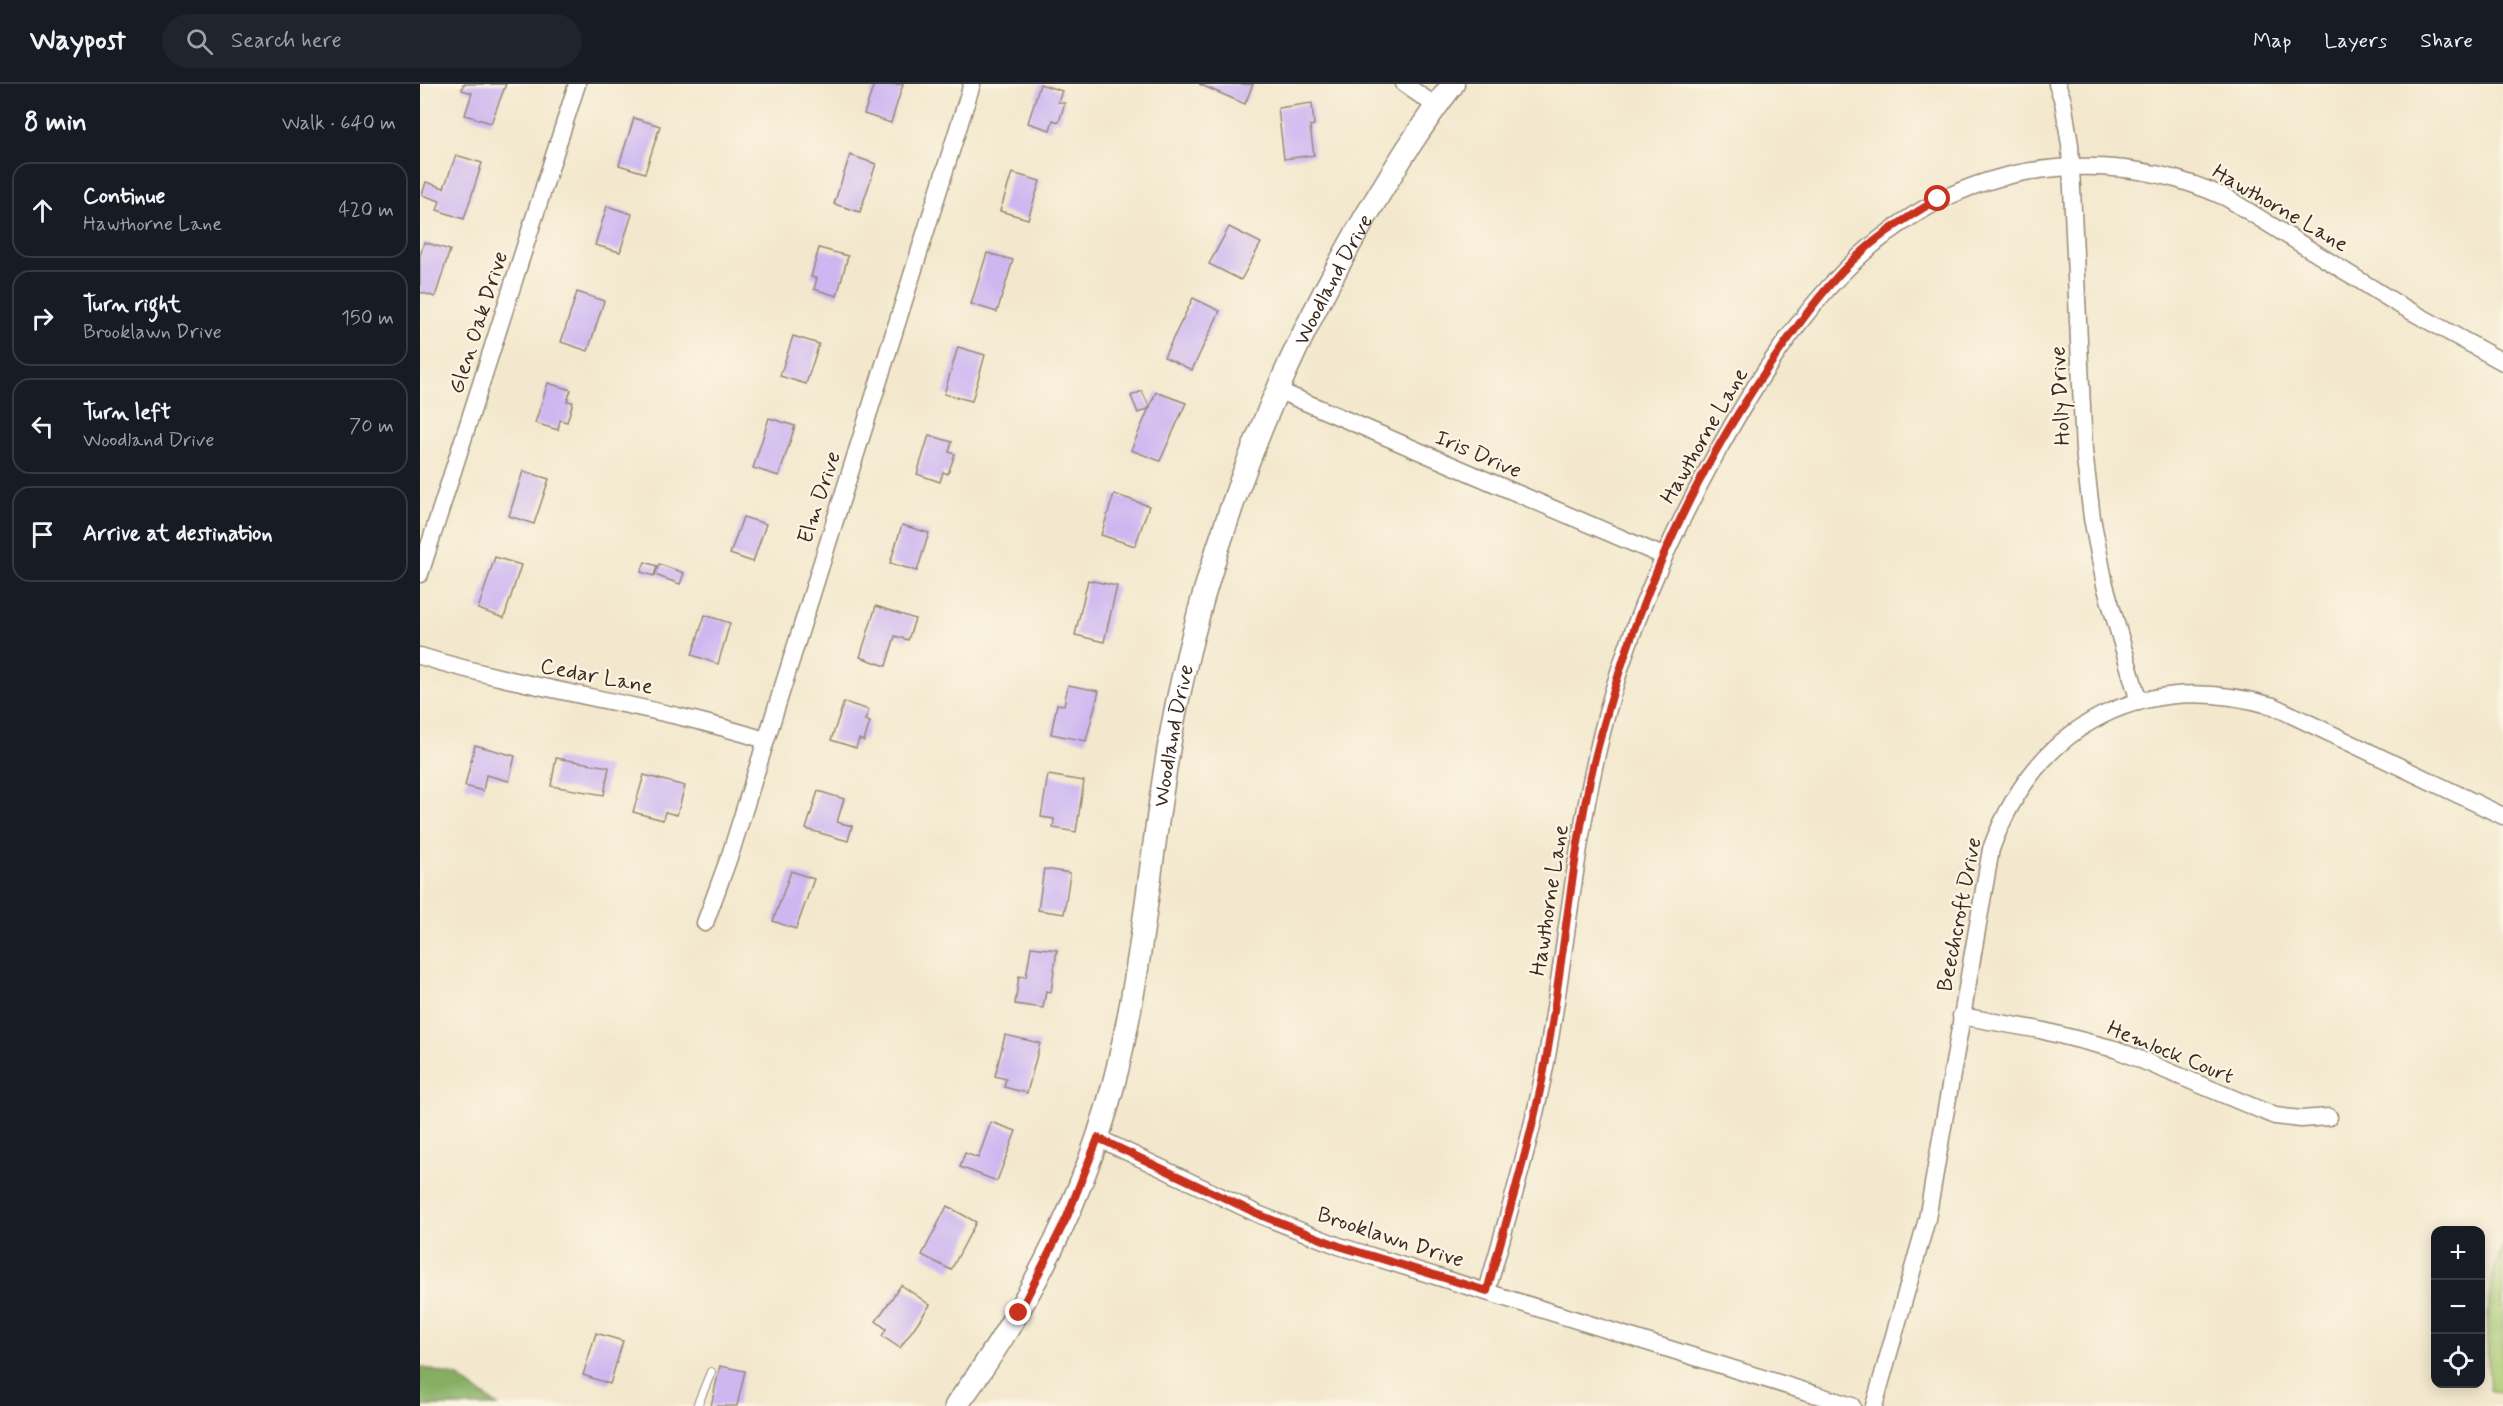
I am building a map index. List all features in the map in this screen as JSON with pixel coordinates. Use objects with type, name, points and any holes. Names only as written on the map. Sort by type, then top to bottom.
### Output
[{"type":"street","name":"Glen Oak Drive","points":[[420,574],[577,84]]},
{"type":"street","name":"Elm Drive","points":[[705,923],[731,852],[972,84]]},
{"type":"street","points":[[1404,84],[1436,106]]},
{"type":"street","name":"Woodland Drive","points":[[956,1406],[1019,1313],[1067,1217],[1098,1138],[1128,1020],[1178,699],[1216,559],[1255,441],[1277,390],[1340,261],[1436,106],[1453,84]]},
{"type":"street","name":"Holly Drive","points":[[2057,84],[2063,100],[2070,166],[2084,451],[2092,519],[2105,585],[2139,702]]},
{"type":"street","name":"Hawthorne Lane","points":[[1487,1291],[1534,1119],[1546,1059],[1580,830],[1595,761],[1633,629],[1663,556],[1755,386],[1815,303],[1862,251],[1892,227],[1920,210],[1972,184],[2002,174],[2070,166],[2106,165],[2143,171],[2202,186],[2269,222],[2396,303],[2503,362]]},
{"type":"street","name":"Iris Drive","points":[[1277,390],[1663,556]]},
{"type":"street","name":"Cedar Lane","points":[[420,656],[493,678],[669,712],[765,740]]},
{"type":"street","name":"Beechcroft Drive","points":[[1874,1406],[1927,1219],[1991,849],[2016,795],[2034,770],[2057,746],[2097,718],[2139,702],[2184,693],[2214,694],[2273,706],[2503,816]]},
{"type":"street","name":"Hemlock Court","points":[[1961,1016],[2040,1030],[2115,1048],[2276,1116],[2301,1119],[2329,1117]]},
{"type":"street","name":"Brooklawn Drive","points":[[1098,1138],[1260,1215],[1339,1246],[1852,1406]]},
{"type":"lane","points":[[697,1406],[711,1372]]},
{"type":"green space","points":[[2503,1245],[2503,1394],[2490,1390],[2487,1335],[2492,1280]]},
{"type":"green space","points":[[420,1367],[458,1377],[498,1406],[420,1406]]},
{"type":"building","points":[[463,84],[506,84],[491,123],[465,115],[472,93],[462,90]]},
{"type":"building","points":[[874,84],[903,84],[891,123],[864,114]]},
{"type":"building","points":[[1040,84],[1062,91],[1058,102],[1065,103],[1059,122],[1053,120],[1050,130],[1028,123]]},
{"type":"building","points":[[1199,84],[1253,84],[1245,104]]},
{"type":"building","points":[[1312,103],[1314,125],[1310,126],[1314,155],[1284,159],[1278,108]]},
{"type":"building","points":[[634,118],[660,126],[645,173],[619,165]]},
{"type":"building","points":[[456,155],[482,163],[464,219],[437,210],[440,201],[422,195],[426,182],[444,188]]},
{"type":"building","points":[[850,155],[876,164],[860,212],[834,204]]},
{"type":"building","points":[[1012,173],[1040,181],[1028,219],[1000,211]]},
{"type":"building","points":[[607,206],[632,214],[620,252],[595,245]]},
{"type":"building","points":[[1229,227],[1261,243],[1241,280],[1209,264]]},
{"type":"building","points":[[424,242],[450,250],[435,297],[420,292],[420,256]]},
{"type":"building","points":[[819,248],[848,256],[837,296],[814,289],[817,278],[811,277]]},
{"type":"building","points":[[987,253],[1013,260],[997,312],[971,304]]},
{"type":"building","points":[[577,292],[604,301],[588,351],[561,342]]},
{"type":"building","points":[[1193,298],[1220,311],[1192,370],[1164,357]]},
{"type":"building","points":[[793,336],[819,344],[806,384],[780,376]]},
{"type":"building","points":[[958,347],[985,355],[972,401],[944,394]]},
{"type":"building","points":[[548,383],[571,390],[567,401],[573,402],[567,422],[560,420],[558,430],[535,423]]},
{"type":"building","points":[[1142,391],[1150,408],[1138,413],[1131,396]]},
{"type":"building","points":[[1156,392],[1186,403],[1160,461],[1131,450]]},
{"type":"building","points":[[769,418],[795,426],[779,476],[753,468]]},
{"type":"building","points":[[929,435],[952,442],[949,452],[955,454],[948,474],[943,472],[940,482],[917,474]]},
{"type":"building","points":[[523,471],[549,479],[534,524],[509,516]]},
{"type":"building","points":[[1114,494],[1149,506],[1135,546],[1101,535]]},
{"type":"building","points":[[743,517],[766,524],[753,562],[730,554]]},
{"type":"building","points":[[902,525],[929,533],[917,571],[890,563]]},
{"type":"building","points":[[495,557],[521,565],[504,618],[478,609]]},
{"type":"building","points":[[645,562],[657,566],[654,576],[641,572]]},
{"type":"building","points":[[659,564],[684,573],[680,584],[655,575]]},
{"type":"building","points":[[1088,580],[1117,586],[1104,642],[1075,635]]},
{"type":"building","points":[[876,606],[915,619],[908,640],[895,636],[886,666],[860,657]]},
{"type":"building","points":[[705,615],[730,623],[718,664],[692,655]]},
{"type":"building","points":[[1068,685],[1099,691],[1086,741],[1051,734],[1057,704],[1064,705]]},
{"type":"building","points":[[844,702],[869,710],[865,720],[870,722],[864,741],[859,739],[856,748],[831,740]]},
{"type":"building","points":[[475,745],[515,756],[509,781],[486,775],[483,791],[465,786]]},
{"type":"building","points":[[556,758],[609,767],[604,795],[551,786]]},
{"type":"building","points":[[644,775],[685,786],[677,815],[665,812],[663,820],[633,812]]},
{"type":"building","points":[[1048,775],[1084,781],[1076,832],[1053,828],[1054,819],[1041,817]]},
{"type":"building","points":[[818,791],[844,799],[837,822],[852,826],[848,841],[806,829]]},
{"type":"building","points":[[1044,869],[1070,873],[1064,914],[1038,910]]},
{"type":"building","points":[[791,871],[814,879],[796,929],[773,921]]},
{"type":"building","points":[[1031,947],[1057,950],[1051,992],[1046,991],[1043,1008],[1015,1004],[1019,976],[1026,977]]},
{"type":"building","points":[[1005,1035],[1040,1043],[1027,1093],[1004,1087],[1006,1079],[995,1076]]},
{"type":"building","points":[[991,1122],[1016,1131],[997,1181],[960,1167],[965,1153],[978,1158]]},
{"type":"building","points":[[947,1206],[976,1222],[951,1270],[922,1255]]},
{"type":"building","points":[[901,1285],[930,1305],[900,1348],[882,1336],[886,1329],[876,1321]]},
{"type":"building","points":[[596,1333],[623,1341],[610,1384],[583,1375]]},
{"type":"building","points":[[720,1366],[745,1371],[737,1406],[711,1406]]},
{"type":"route","points":[[1019,1313],[1067,1217],[1098,1138],[1260,1215],[1339,1246],[1487,1291],[1534,1119],[1546,1059],[1580,830],[1595,761],[1612,695],[1633,629],[1663,556],[1686,509],[1755,386],[1801,321],[1840,273],[1862,251],[1892,227],[1938,199]]}]
